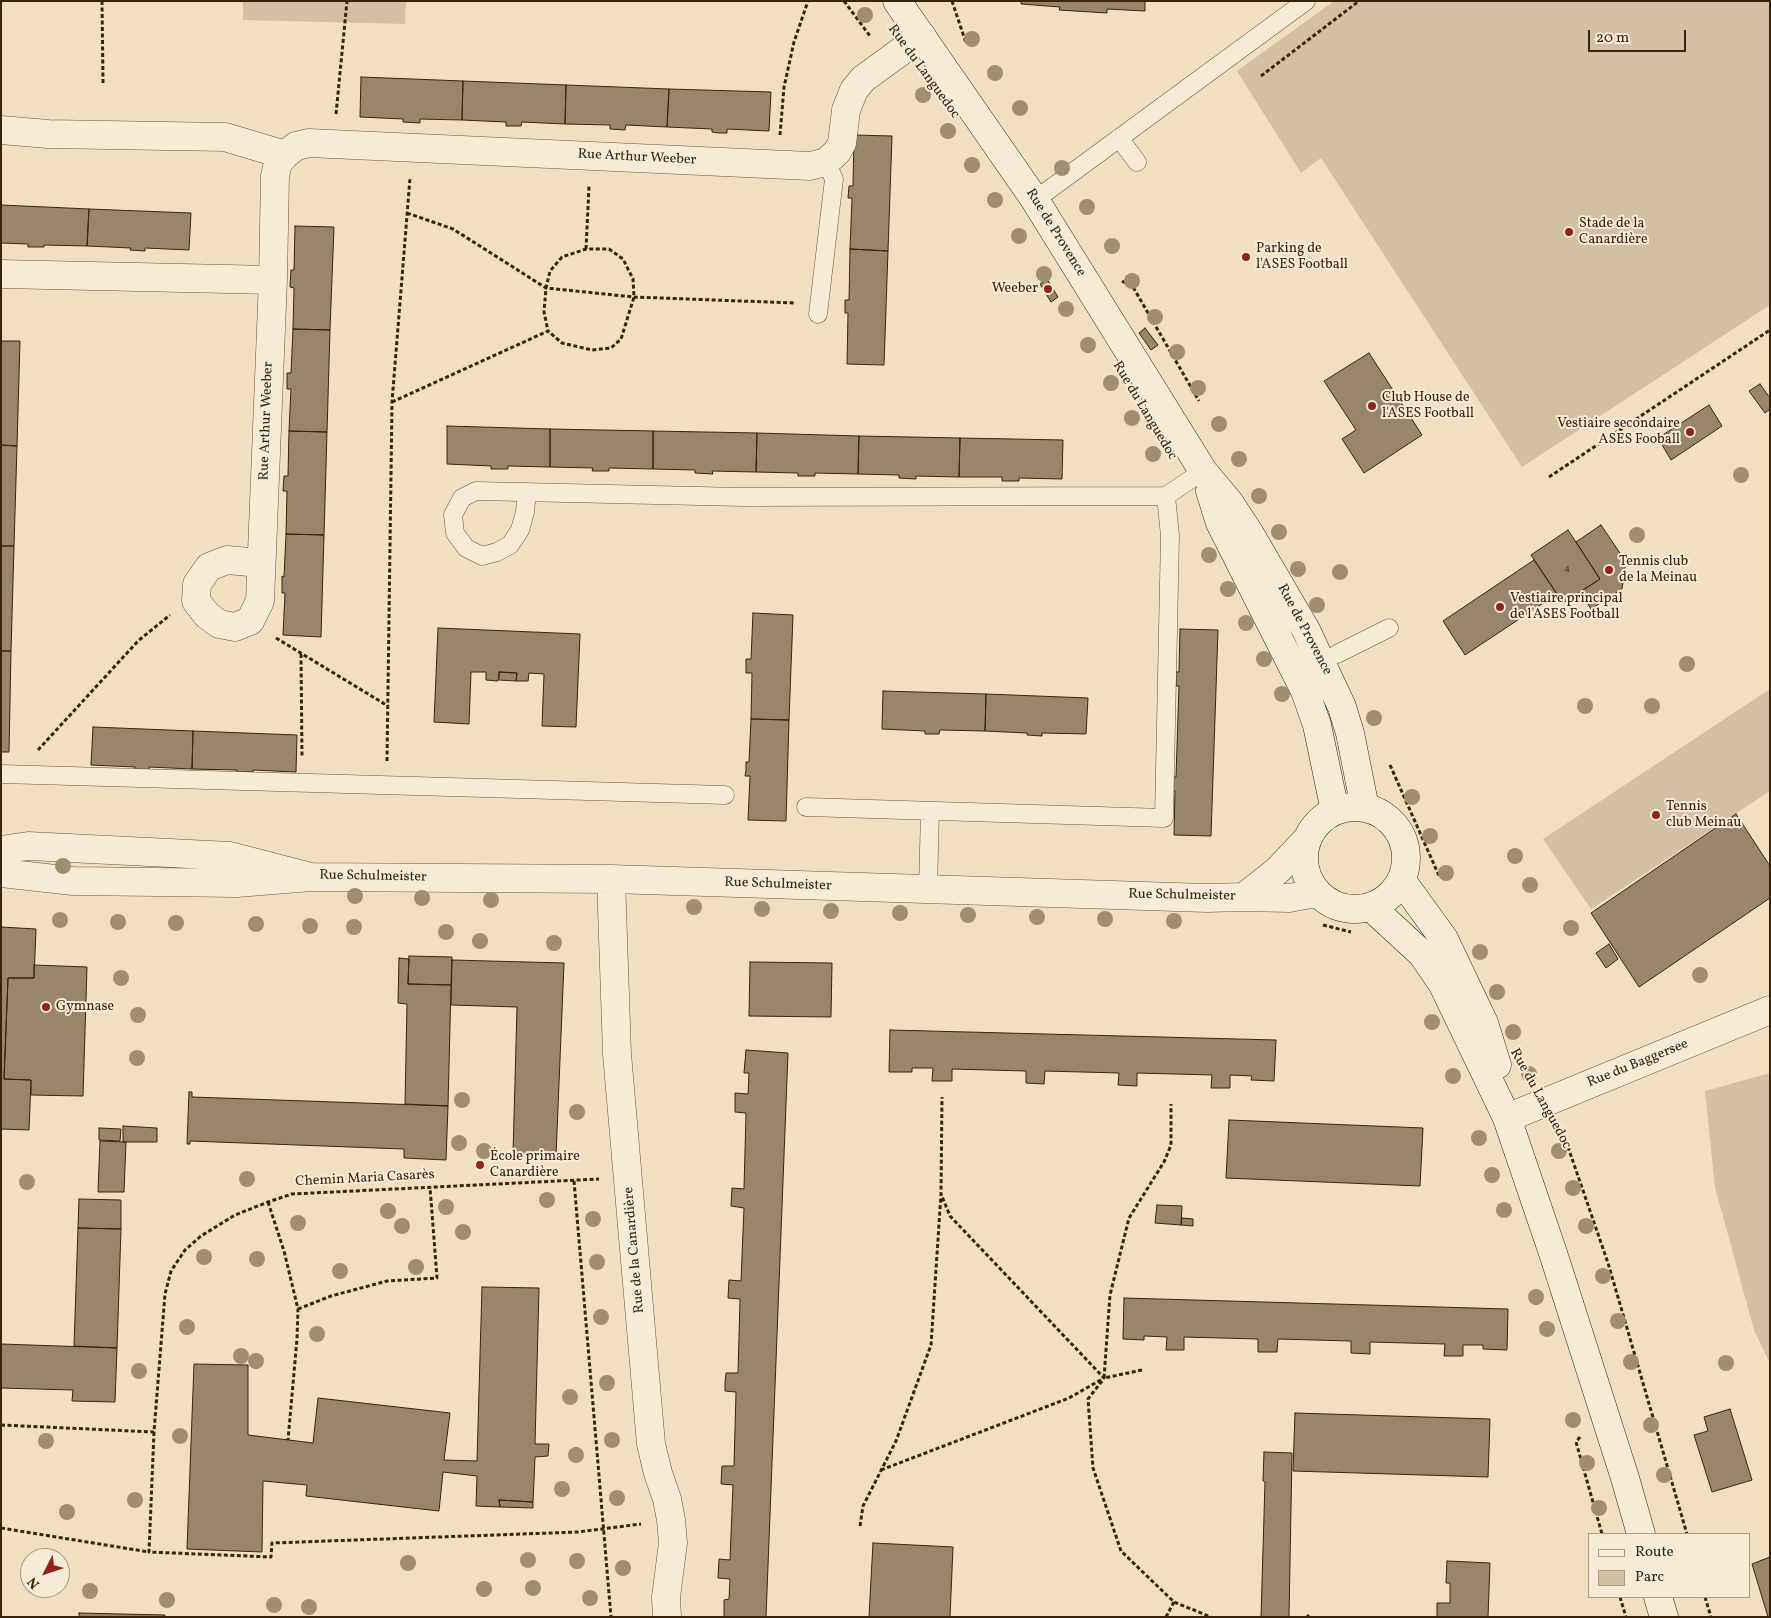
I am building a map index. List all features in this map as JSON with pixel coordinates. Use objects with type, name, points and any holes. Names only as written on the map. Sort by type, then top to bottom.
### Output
[{"type":"street","name":"Rue de Provence","points":[[897,1],[1035,200],[1203,471],[1229,502],[1250,534],[1306,630],[1342,707],[1350,732],[1365,808]]},
{"type":"street","points":[[826,162],[837,152],[842,143],[846,110],[854,90],[863,79],[922,36]]},
{"type":"street","points":[[7,130],[48,134],[225,136],[285,154]]},
{"type":"street","name":"Rue Arthur Weeber","points":[[250,621],[260,601],[275,176],[278,163],[285,154],[296,146],[309,143],[778,165],[810,166],[826,162]]},
{"type":"street","points":[[1,274],[272,280]]},
{"type":"street","name":"Rue de Provence","points":[[1203,471],[1220,523],[1305,691],[1317,725],[1334,811]]},
{"type":"street","points":[[250,621],[236,627],[219,624],[207,615],[196,601],[197,584],[209,567],[228,560],[261,563]]},
{"type":"street","points":[[1350,807],[1365,808],[1380,813],[1392,823],[1401,835],[1406,850],[1406,866],[1402,881],[1389,897],[1371,907],[1356,910],[1342,908],[1328,902],[1317,893],[1309,881],[1304,852],[1314,827],[1324,818],[1334,811],[1350,807]]},
{"type":"street","name":"Rue Schulmeister","points":[[1244,897],[1277,871],[1308,838]]},
{"type":"street","name":"Rue Schulmeister","points":[[1,850],[28,846],[230,856],[311,877]]},
{"type":"street","name":"Rue Schulmeister","points":[[1,873],[73,880],[237,883],[311,877],[611,879],[1207,898],[1289,898],[1317,893]]},
{"type":"street","name":"Rue de la Canardière","points":[[611,879],[617,1054],[651,1444],[658,1473],[668,1500],[673,1543],[666,1597],[667,1617]]},
{"type":"street","name":"Rue du Languedoc","points":[[1402,881],[1444,939],[1484,1023],[1502,1081],[1507,1118]]},
{"type":"street","name":"Rue du Languedoc","points":[[1371,907],[1422,954],[1442,983],[1507,1118],[1557,1265],[1641,1533]]},
{"type":"street","name":"Rue du Baggersee","points":[[1507,1118],[1770,1010]]},
{"type":"street","points":[[1658,1598],[1664,1617]]},
{"type":"lane","points":[[1035,200],[1306,1]]},
{"type":"lane","points":[[1119,138],[1136,162]]},
{"type":"lane","points":[[819,309],[834,179],[826,162]]},
{"type":"lane","points":[[527,492],[525,512],[520,530],[510,545],[497,552],[482,556],[466,548],[455,533],[453,515],[462,498],[476,491],[527,492],[743,497],[1166,496],[1203,471]]},
{"type":"lane","points":[[806,807],[1164,818],[1170,536],[1166,496]]},
{"type":"lane","points":[[1337,654],[1389,628]]},
{"type":"lane","points":[[9,774],[725,795]]},
{"type":"lane","points":[[928,889],[930,811]]},
{"type":"path","points":[[102,1],[103,83]]},
{"type":"path","points":[[332,144],[347,1]]},
{"type":"path","points":[[778,165],[784,86],[794,42],[808,1]]},
{"type":"path","points":[[844,1],[889,60]]},
{"type":"path","points":[[1261,76],[1359,1]]},
{"type":"path","points":[[386,784],[389,706],[392,402],[412,147]]},
{"type":"path","points":[[586,249],[591,156]]},
{"type":"path","points":[[407,213],[453,229],[546,288],[634,297],[819,309]]},
{"type":"path","points":[[586,249],[609,249],[623,259],[633,279],[634,297],[621,339],[611,348],[592,350],[562,342],[548,331],[544,312],[546,288],[550,271],[562,258],[586,249]]},
{"type":"path","points":[[1549,477],[1770,330]]},
{"type":"path","points":[[392,402],[548,331]]},
{"type":"path","points":[[9,774],[55,730],[138,641],[160,622],[196,601]]},
{"type":"path","points":[[250,621],[389,706]]},
{"type":"path","points":[[301,653],[302,783]]},
{"type":"path","points":[[1389,762],[1442,883]]},
{"type":"path","points":[[1321,924],[1355,932]]},
{"type":"path","points":[[860,1526],[863,1506],[896,1441],[931,1346],[941,1194],[942,1097]]},
{"type":"path","name":"Rue du Languedoc","points":[[1541,1103],[1568,1146],[1608,1263],[1687,1533]]},
{"type":"path","points":[[1171,1104],[1171,1145],[1164,1162],[1129,1218],[1110,1295],[1104,1378],[1088,1399],[1092,1468],[1122,1551],[1174,1602],[1211,1617]]},
{"type":"path","name":"Chemin Maria Casarès","points":[[149,1552],[154,1432],[165,1294],[171,1271],[185,1250],[201,1236],[235,1215],[292,1194],[629,1178]]},
{"type":"path","points":[[574,1181],[611,1617]]},
{"type":"path","points":[[298,1309],[331,1296],[387,1282],[437,1278],[430,1187]]},
{"type":"path","points":[[941,1194],[950,1216],[1104,1378]]},
{"type":"path","points":[[268,1202],[284,1251],[298,1309],[298,1339],[288,1440]]},
{"type":"path","points":[[881,1470],[1069,1398],[1104,1378],[1142,1370]]},
{"type":"path","points":[[1,1425],[154,1432]]},
{"type":"path","points":[[1582,1435],[1576,1442],[1602,1533]]},
{"type":"path","points":[[1,1528],[149,1552],[271,1557],[272,1543],[578,1532],[671,1520]]},
{"type":"path","points":[[1620,1598],[1626,1617]]},
{"type":"path","points":[[1705,1598],[1711,1617]]},
{"type":"path","points":[[1166,1617],[1174,1602]]},
{"type":"green space","points":[[243,1],[406,1],[405,24],[243,20]]},
{"type":"green space","name":"Stade de la Canardière","points":[[1334,1],[1770,1],[1770,305],[1522,467],[1321,158],[1301,173],[1237,71]]},
{"type":"green space","name":"Tennis club Meinau","points":[[1770,689],[1770,791],[1591,909],[1543,839]]},
{"type":"green space","points":[[1770,1073],[1770,1364],[1754,1330],[1715,1187],[1705,1091]]},
{"type":"building","points":[[1021,1],[1145,1],[1145,11],[1107,9],[1107,13],[1059,10],[1060,7],[1021,4]]},
{"type":"building","points":[[361,77],[463,81],[462,120],[420,119],[420,123],[403,122],[403,119],[360,117]]},
{"type":"building","points":[[463,81],[566,85],[565,124],[522,122],[521,126],[506,126],[506,122],[462,120]]},
{"type":"building","points":[[566,85],[669,89],[667,127],[626,125],[625,130],[610,129],[610,125],[565,124]]},
{"type":"building","points":[[669,89],[771,92],[769,131],[727,129],[727,133],[719,133],[712,132],[712,129],[667,127]]},
{"type":"building","points":[[854,135],[892,136],[888,251],[850,249],[852,198],[848,198],[849,186],[853,186]]},
{"type":"building","points":[[1,205],[89,209],[87,246],[44,245],[44,247],[28,247],[28,244],[1,243]]},
{"type":"building","points":[[89,209],[191,213],[189,250],[145,248],[145,251],[130,250],[131,248],[87,246]]},
{"type":"building","points":[[295,226],[334,227],[330,330],[293,329],[294,288],[290,287],[291,270],[294,270]]},
{"type":"building","points":[[850,249],[888,251],[884,365],[847,364],[848,313],[845,313],[845,300],[849,300]]},
{"type":"building","points":[[1047,279],[1058,297],[1051,302],[1040,284]]},
{"type":"building","points":[[1145,328],[1158,345],[1151,350],[1139,333]]},
{"type":"building","points":[[293,329],[330,330],[327,432],[289,431],[291,389],[287,389],[287,373],[291,373]]},
{"type":"building","points":[[1,341],[20,341],[17,446],[1,445]]},
{"type":"building","name":"Club House de l'ASES Football","points":[[1369,353],[1422,435],[1364,473],[1342,439],[1356,430],[1324,381]]},
{"type":"building","points":[[1760,384],[1770,398],[1770,409],[1765,413],[1749,391]]},
{"type":"building","name":"Vestiaire secondaire ASES Fooball","points":[[1709,405],[1722,426],[1671,460],[1658,438]]},
{"type":"building","points":[[447,426],[550,429],[550,467],[508,466],[508,469],[491,469],[491,466],[447,464]]},
{"type":"building","points":[[550,429],[653,431],[653,469],[609,468],[609,471],[592,471],[593,468],[550,467]]},
{"type":"building","points":[[289,431],[327,432],[324,535],[286,534],[287,491],[283,491],[284,476],[288,476]]},
{"type":"building","points":[[653,431],[757,433],[756,472],[712,471],[713,474],[695,473],[695,470],[653,469]]},
{"type":"building","points":[[757,433],[859,436],[858,474],[815,473],[815,476],[798,476],[798,473],[756,472]]},
{"type":"building","points":[[859,436],[960,438],[959,477],[916,476],[916,479],[899,478],[899,475],[858,474]]},
{"type":"building","points":[[960,438],[1063,440],[1062,479],[1019,478],[1019,481],[1002,481],[1002,477],[959,477]]},
{"type":"building","points":[[1,445],[17,446],[14,546],[1,546]]},
{"type":"building","name":"Tennis club de la Meinau","points":[[1601,525],[1626,562],[1622,589],[1591,609],[1580,592],[1600,579],[1576,542]]},
{"type":"building","points":[[1568,530],[1600,579],[1563,603],[1531,555]]},
{"type":"building","points":[[286,534],[324,535],[321,637],[283,635],[285,593],[282,593],[282,576],[284,577]]},
{"type":"building","points":[[1,546],[14,546],[11,651],[1,651]]},
{"type":"building","name":"Vestiaire principal de l'ASES Football","points":[[1534,560],[1557,594],[1465,655],[1443,621]]},
{"type":"building","points":[[753,613],[793,615],[789,720],[751,719],[752,673],[746,673],[746,659],[751,659]]},
{"type":"building","points":[[438,628],[580,634],[576,727],[542,726],[544,674],[529,673],[528,681],[516,681],[517,673],[499,672],[498,681],[486,680],[486,672],[471,672],[469,724],[434,722]]},
{"type":"building","points":[[1180,629],[1218,630],[1211,836],[1174,835],[1175,791],[1172,791],[1173,777],[1176,777],[1179,686],[1176,686],[1176,672],[1179,672]]},
{"type":"building","points":[[1,651],[11,651],[9,752],[1,752]]},
{"type":"building","points":[[499,672],[517,673],[516,681],[499,680]]},
{"type":"building","points":[[883,691],[986,694],[985,731],[940,730],[939,734],[925,734],[925,731],[882,729]]},
{"type":"building","points":[[986,694],[1088,698],[1086,734],[1042,733],[1042,736],[1027,735],[1027,733],[985,731]]},
{"type":"building","points":[[751,719],[789,720],[786,821],[748,820],[750,776],[745,776],[746,762],[749,762]]},
{"type":"building","points":[[93,727],[193,731],[192,769],[149,767],[149,770],[135,769],[135,767],[91,765]]},
{"type":"building","points":[[193,731],[297,735],[296,772],[253,770],[253,772],[237,772],[237,770],[192,769]]},
{"type":"building","points":[[1736,814],[1770,866],[1770,898],[1639,987],[1591,913]]},
{"type":"building","name":"Gymnase","points":[[1,927],[36,929],[34,978],[8,978],[4,1079],[31,1080],[29,1130],[1,1129]]},
{"type":"building","points":[[1609,944],[1618,959],[1606,968],[1596,953]]},
{"type":"building","points":[[409,956],[452,957],[451,985],[408,984]]},
{"type":"building","points":[[399,958],[409,959],[408,984],[451,985],[448,1106],[405,1104],[407,1004],[398,1003]]},
{"type":"building","points":[[452,960],[564,963],[556,1156],[513,1155],[517,1007],[451,1005]]},
{"type":"building","points":[[750,962],[832,963],[831,1017],[749,1016]]},
{"type":"building","name":"Gymnase","points":[[34,965],[87,967],[83,1096],[31,1095],[31,1080],[4,1079],[8,978],[34,978]]},
{"type":"building","points":[[890,1030],[1276,1040],[1274,1081],[1251,1080],[1252,1076],[1230,1075],[1230,1088],[1211,1088],[1212,1075],[1137,1073],[1137,1086],[1118,1085],[1119,1073],[1045,1071],[1044,1084],[1026,1083],[1026,1071],[952,1069],[952,1081],[932,1081],[933,1068],[912,1068],[912,1072],[889,1072]]},
{"type":"building","points":[[746,1050],[788,1053],[766,1617],[724,1617],[724,1600],[729,1599],[730,1579],[718,1578],[719,1559],[730,1560],[733,1485],[721,1484],[722,1466],[734,1466],[736,1392],[725,1391],[725,1383],[726,1373],[738,1373],[740,1299],[728,1298],[729,1280],[741,1281],[744,1208],[731,1206],[732,1188],[744,1189],[746,1113],[735,1112],[735,1093],[748,1094],[749,1073],[744,1073]]},
{"type":"building","points":[[189,1092],[192,1092],[192,1097],[448,1106],[446,1160],[404,1158],[404,1149],[190,1141],[190,1144],[187,1144]]},
{"type":"building","points":[[1229,1120],[1423,1128],[1420,1186],[1226,1178]]},
{"type":"building","points":[[123,1126],[157,1128],[157,1142],[123,1142]]},
{"type":"building","points":[[99,1128],[121,1129],[120,1141],[99,1140]]},
{"type":"building","points":[[100,1141],[126,1142],[124,1192],[98,1192]]},
{"type":"building","points":[[79,1199],[121,1200],[121,1229],[78,1228]]},
{"type":"building","points":[[1157,1205],[1182,1206],[1181,1225],[1155,1223]]},
{"type":"building","points":[[1182,1218],[1193,1219],[1193,1226],[1181,1225]]},
{"type":"building","points":[[78,1228],[121,1229],[117,1348],[74,1346]]},
{"type":"building","points":[[482,1287],[539,1288],[535,1444],[549,1444],[548,1456],[535,1457],[533,1502],[499,1500],[500,1507],[476,1506],[477,1476],[443,1472],[439,1511],[306,1496],[307,1485],[263,1481],[262,1552],[187,1549],[194,1364],[248,1365],[248,1435],[313,1443],[318,1398],[450,1413],[444,1460],[477,1461]]},
{"type":"building","points":[[1124,1298],[1508,1309],[1507,1350],[1483,1349],[1483,1345],[1463,1345],[1463,1356],[1444,1356],[1445,1344],[1370,1342],[1370,1354],[1351,1353],[1351,1341],[1278,1339],[1277,1352],[1258,1352],[1258,1339],[1184,1337],[1184,1350],[1166,1350],[1167,1337],[1144,1336],[1144,1340],[1123,1339]]},
{"type":"building","points":[[1,1344],[117,1348],[115,1402],[72,1401],[73,1390],[1,1388]]},
{"type":"building","points":[[1730,1409],[1752,1480],[1712,1492],[1694,1435],[1708,1431],[1704,1417]]},
{"type":"building","points":[[1295,1413],[1490,1419],[1488,1477],[1293,1471]]},
{"type":"building","points":[[1264,1452],[1292,1453],[1289,1617],[1261,1617],[1265,1482],[1263,1481]]},
{"type":"building","points":[[499,1500],[533,1502],[533,1508],[500,1507]]},
{"type":"building","points":[[873,1543],[953,1547],[950,1617],[869,1617]]},
{"type":"building","points":[[1770,1557],[1770,1617],[1768,1617],[1752,1564]]},
{"type":"building","points":[[1447,1561],[1490,1563],[1488,1617],[1437,1617],[1437,1603],[1450,1603],[1450,1583],[1446,1583]]},
{"type":"building","points":[[79,1613],[165,1615],[165,1617],[79,1617]]},
{"type":"place","name":"Stade de la Canardière","points":[[1569,232]]},
{"type":"place","name":"Parking de l'ASES Football","points":[[1246,257]]},
{"type":"place","name":"Weeber","points":[[1048,289]]},
{"type":"place","name":"Club House de l'ASES Football","points":[[1372,406]]},
{"type":"place","name":"Vestiaire secondaire ASES Fooball","points":[[1690,432]]},
{"type":"place","name":"Tennis club de la Meinau","points":[[1609,570]]},
{"type":"place","name":"Vestiaire principal de l'ASES Football","points":[[1500,607]]},
{"type":"place","name":"Tennis club Meinau","points":[[1656,815]]},
{"type":"place","name":"Gymnase","points":[[46,1007]]},
{"type":"place","name":"École primaire Canardière","points":[[480,1165]]}]
